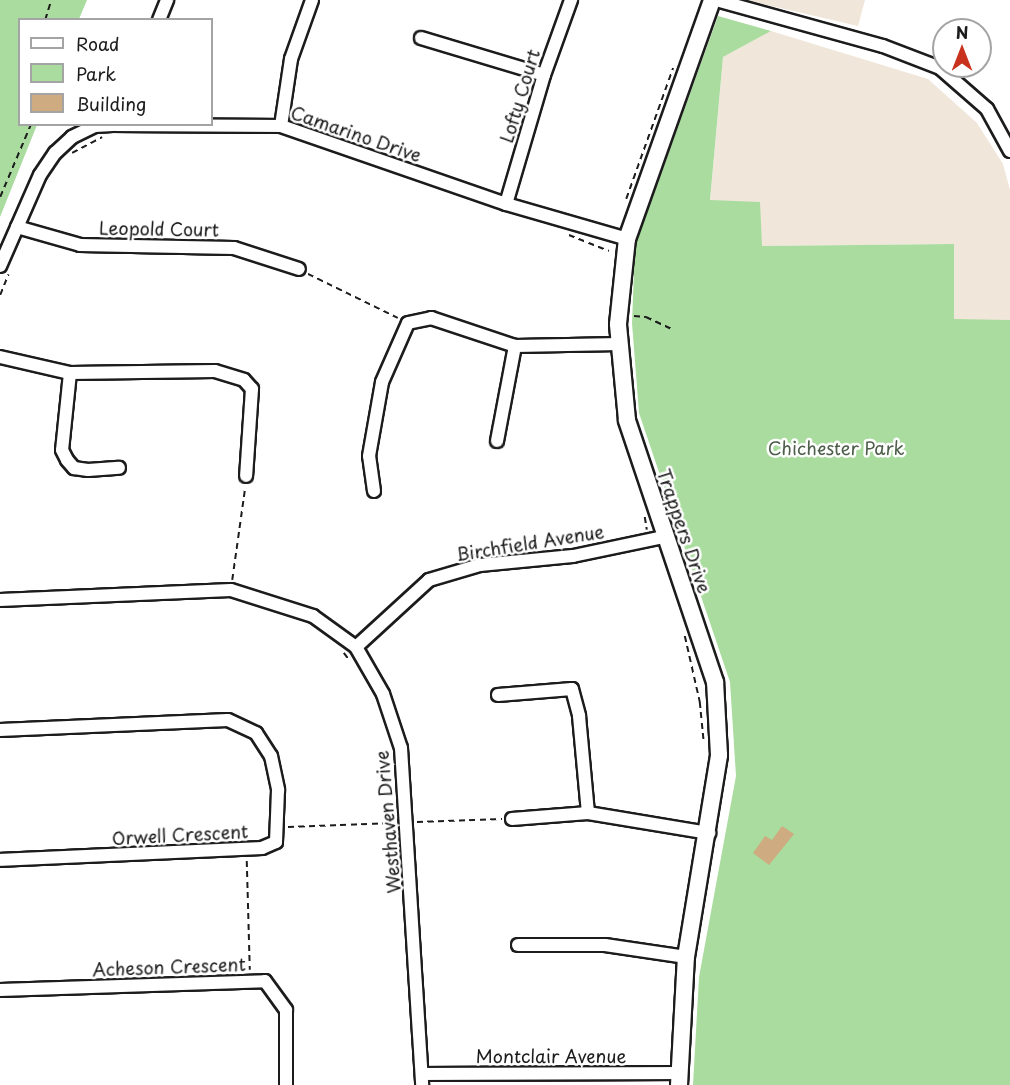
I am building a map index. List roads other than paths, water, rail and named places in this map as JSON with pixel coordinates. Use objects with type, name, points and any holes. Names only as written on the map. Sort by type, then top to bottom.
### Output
[{"type":"main road","name":"Trappers Drive","points":[[679,1079],[686,957],[709,833],[719,755],[716,682],[664,537],[627,420],[618,324],[627,239],[714,0]]},
{"type":"street","points":[[160,18],[167,0]]},
{"type":"street","points":[[281,126],[291,59],[312,0]]},
{"type":"street","name":"Lofty Court","points":[[506,204],[544,75],[571,0]]},
{"type":"street","points":[[714,0],[883,46],[940,68],[987,109],[1009,148]]},
{"type":"street","points":[[421,38],[544,75]]},
{"type":"street","name":"Camarino Drive","points":[[4,270],[17,227],[40,175],[55,153],[72,137],[95,126]]},
{"type":"street","name":"Camarino Drive","points":[[213,126],[281,126],[506,204],[627,239]]},
{"type":"street","name":"Leopold Court","points":[[17,227],[80,245],[234,249],[299,269]]},
{"type":"street","points":[[374,491],[369,456],[382,382],[408,323],[431,318],[515,346],[620,344]]},
{"type":"street","points":[[497,441],[515,346]]},
{"type":"street","points":[[0,357],[70,373],[215,371],[244,380],[252,389],[246,476]]},
{"type":"street","points":[[70,373],[62,450],[67,460],[74,468],[88,470],[119,468]]},
{"type":"street","name":"Birchfield Avenue","points":[[356,647],[429,580],[480,566],[573,556],[664,537]]},
{"type":"street","name":"Westhaven Drive","points":[[0,600],[231,590],[313,616],[356,647],[383,694],[401,748],[408,822],[423,1080]]},
{"type":"street","points":[[498,695],[572,689],[579,716],[588,813]]},
{"type":"street","name":"Orwell Crescent","points":[[0,730],[228,720],[256,733],[271,756],[278,790],[276,842],[247,850],[0,860]]},
{"type":"street","points":[[512,819],[588,813],[709,833]]},
{"type":"street","points":[[518,945],[605,945],[686,957]]},
{"type":"street","name":"Acheson Crescent","points":[[0,990],[265,981],[285,1010],[286,1085]]},
{"type":"street","name":"Montclair Avenue","points":[[423,1080],[679,1079]]},
{"type":"park label","name":"Chichester Park","points":[[836,448]]}]
